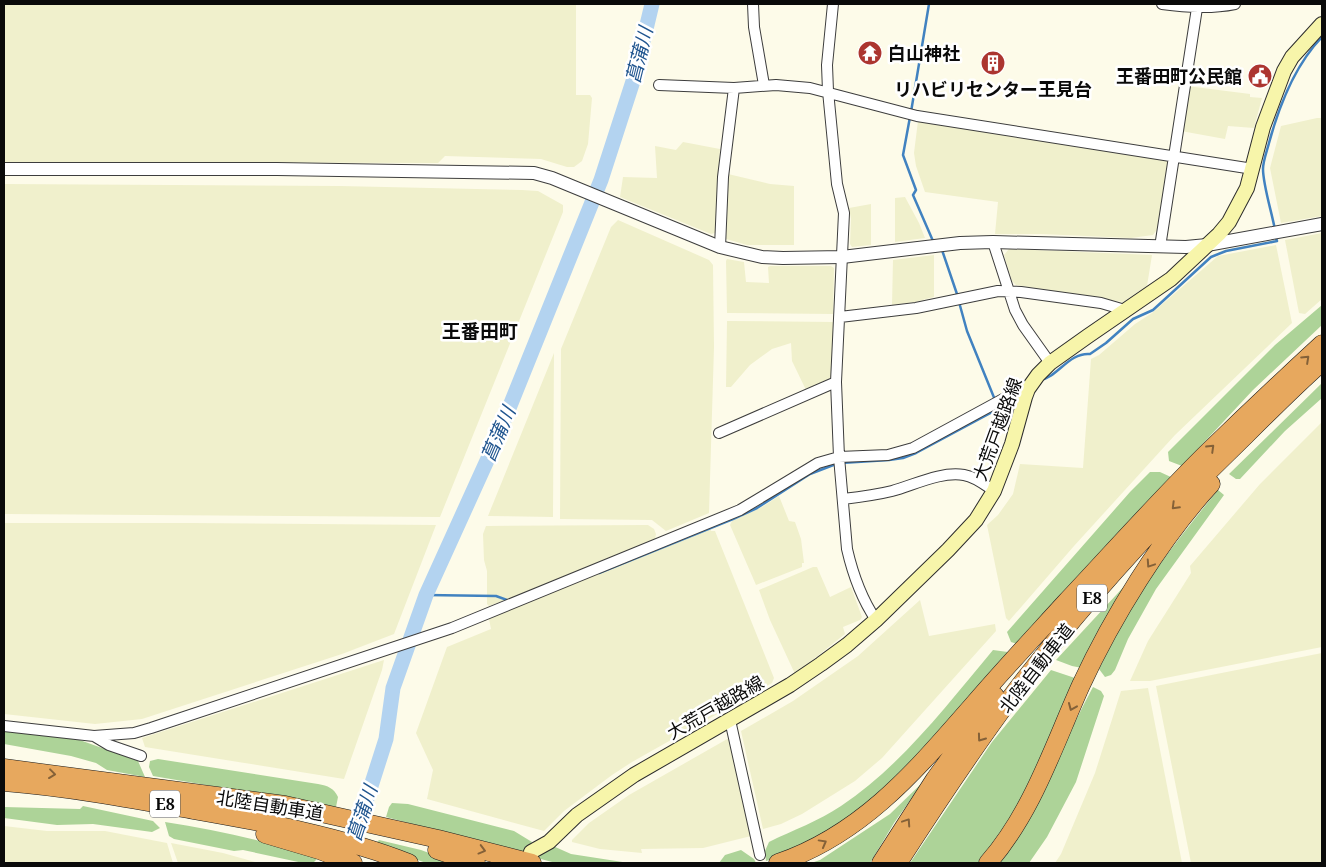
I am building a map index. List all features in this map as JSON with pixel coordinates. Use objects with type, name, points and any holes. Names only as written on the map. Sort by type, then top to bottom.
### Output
[{"type":"highway","name":"北陸自動車道","points":[[778,863],[816,847],[843,832],[895,790],[924,761],[1065,603],[1208,452],[1322,344]]},
{"type":"highway","name":"北陸自動車道","points":[[898,863],[946,787],[978,742],[1105,582],[1164,516],[1266,414],[1322,362]]},
{"type":"highway","name":"E8","points":[[988,863],[1014,829],[1038,788],[1082,684],[1117,616],[1141,577],[1200,497],[1322,369]]},
{"type":"highway","name":"北陸自動車道","points":[[881,863],[934,779],[966,735],[1013,672],[1106,560]]},
{"type":"highway","name":"E8","points":[[4,768],[174,791],[325,830]]},
{"type":"highway","name":"北陸自動車道","points":[[4,782],[69,789],[142,800],[281,826],[325,830],[408,863]]},
{"type":"highway","points":[[4,788],[162,813],[284,839],[325,830],[382,830],[531,858]]},
{"type":"highway","points":[[325,830],[353,863]]},
{"type":"highway","points":[[382,830],[476,863]]},
{"type":"main road","name":"大荒戸越路線","points":[[531,858],[577,816],[634,775],[804,676],[847,645],[876,620],[967,530],[976,520],[994,491],[1012,444],[1025,397],[1034,380],[1050,363],[1170,279],[1219,234],[1235,213],[1247,188],[1262,127],[1284,71],[1292,57],[1322,24]]},
{"type":"street","points":[[753,4],[754,28],[764,85]]},
{"type":"street","points":[[833,4],[827,65],[828,91],[837,184],[844,213],[836,382],[839,457],[850,564],[864,600],[876,620]]},
{"type":"street","points":[[1162,4],[1197,8],[1235,4]]},
{"type":"street","points":[[1160,247],[1197,8]]},
{"type":"street","points":[[659,85],[734,88],[764,85],[796,86],[828,91],[916,116],[1253,169]]},
{"type":"street","points":[[720,248],[723,177],[734,88]]},
{"type":"street","points":[[4,169],[277,169],[534,173],[552,178],[720,248],[762,257],[784,258],[842,257],[960,243],[993,242],[1160,247],[1207,245],[1322,224]]},
{"type":"street","points":[[993,242],[1015,310],[1023,325],[1050,363]]},
{"type":"street","points":[[840,317],[886,312],[998,291],[1021,292],[1101,303],[1125,310]]},
{"type":"street","points":[[719,433],[836,382]]},
{"type":"street","points":[[4,726],[94,736],[134,733],[151,728],[429,637],[740,510],[818,464],[839,457],[888,455],[901,452],[913,448],[1005,398],[1025,397]]},
{"type":"street","points":[[843,499],[873,496],[931,479],[956,475],[964,475],[977,480],[994,491]]},
{"type":"street","points":[[730,720],[760,854]]},
{"type":"street","points":[[94,736],[109,745],[141,756]]},
{"type":"green space","points":[[4,4],[576,4],[576,95],[590,95],[592,98],[588,144],[582,161],[574,167],[567,167],[541,159],[445,156],[438,163],[4,162]]},
{"type":"green space","points":[[1187,86],[1250,94],[1250,97],[1262,98],[1254,128],[1228,126],[1225,139],[1181,131]]},
{"type":"green space","points":[[1322,118],[1322,216],[1281,223],[1270,168],[1281,126]]},
{"type":"green space","points":[[918,121],[1169,161],[1158,228],[1153,235],[1131,238],[995,234],[998,202],[925,192],[916,166],[914,153]]},
{"type":"green space","points":[[683,142],[720,149],[715,233],[711,234],[620,197],[623,177],[657,178],[655,146],[676,150]]},
{"type":"green space","points":[[728,174],[770,184],[794,186],[794,245],[747,245],[726,239]]},
{"type":"green space","points":[[4,184],[340,186],[522,190],[538,191],[563,205],[563,212],[440,517],[4,514]]},
{"type":"green space","points":[[905,197],[925,238],[895,242],[895,198]]},
{"type":"green space","points":[[871,204],[871,245],[852,247],[850,244],[851,219],[849,208]]},
{"type":"green space","points":[[618,220],[709,260],[713,265],[714,347],[709,513],[666,531],[652,520],[560,519],[561,349],[611,227]]},
{"type":"green space","points":[[1322,233],[1322,299],[1305,314],[1299,313],[1285,240]]},
{"type":"green space","points":[[1276,245],[1292,323],[1175,435],[1009,621],[1006,618],[987,525],[998,515],[1013,494],[1020,464],[1083,468],[1091,359],[1099,355],[1135,324],[1152,313],[1218,256]]},
{"type":"green space","points":[[1009,249],[1152,255],[1147,286],[1123,302],[1016,285],[1012,281],[1004,255]]},
{"type":"green space","points":[[934,255],[934,297],[892,305],[893,260]]},
{"type":"green space","points":[[727,259],[744,262],[746,282],[769,283],[768,267],[770,266],[831,266],[834,268],[833,314],[727,313]]},
{"type":"green space","points":[[1322,305],[1322,325],[1253,390],[1182,466],[1169,461],[1168,452],[1275,345]]},
{"type":"green space","points":[[727,321],[834,322],[833,376],[806,390],[792,361],[791,343],[772,349],[750,365],[731,387],[726,387]]},
{"type":"green space","points":[[554,353],[553,517],[488,516]]},
{"type":"green space","points":[[1322,383],[1322,398],[1285,431],[1240,479],[1236,479],[1229,474]]},
{"type":"green space","points":[[1322,422],[1322,647],[1150,681],[1130,681],[1148,641],[1191,573],[1190,566],[1260,484]]},
{"type":"green space","points":[[1150,472],[1160,472],[1173,478],[1020,645],[1011,642],[1007,632],[1130,492]]},
{"type":"green space","points":[[1218,490],[1224,495],[1156,589],[1128,639],[1115,670],[1111,675],[1105,677],[1099,669],[1129,611],[1171,549]]},
{"type":"green space","points":[[779,496],[789,521],[795,522],[801,539],[804,563],[802,563],[802,567],[756,585],[730,525],[732,521],[762,507]]},
{"type":"green space","points":[[4,523],[436,525],[394,634],[342,654],[142,719],[95,724],[4,714]]},
{"type":"green space","points":[[648,525],[654,529],[655,539],[546,585],[489,606],[487,604],[487,571],[484,560],[483,534],[486,526]]},
{"type":"green space","points":[[710,529],[715,531],[774,678],[772,683],[632,762],[564,811],[544,831],[427,799],[433,770],[416,733],[447,647],[491,629],[489,619],[516,606]]},
{"type":"green space","points":[[817,567],[830,597],[851,587],[862,617],[860,620],[843,627],[845,634],[795,674],[770,620],[759,590]]},
{"type":"green space","points":[[1142,567],[1082,668],[1056,660]]},
{"type":"green space","points":[[920,600],[929,636],[995,624],[996,631],[882,758],[855,781],[802,814],[781,824],[763,829],[741,731],[793,701],[858,656]]},
{"type":"green space","points":[[993,650],[1015,653],[863,813],[786,855],[766,861],[765,851],[769,842],[833,811],[863,790],[884,772],[941,713]]},
{"type":"green space","points":[[1322,653],[1322,863],[1191,863],[1156,686]]},
{"type":"green space","points":[[384,660],[344,779],[145,747],[142,738]]},
{"type":"green space","points":[[1051,670],[1078,679],[1021,803],[980,863],[910,863],[992,742]]},
{"type":"green space","points":[[1093,687],[1101,691],[1104,696],[1076,782],[1047,837],[1029,863],[1000,863],[1030,815]]},
{"type":"green space","points":[[1148,688],[1182,863],[1055,863],[1061,854],[1095,773],[1121,691]]},
{"type":"green space","points":[[4,731],[77,739],[138,761],[145,777],[107,770],[96,763],[71,756],[4,744]]},
{"type":"green space","points":[[729,738],[751,836],[703,848],[641,849],[642,853],[600,849],[572,842],[589,823],[629,795]]},
{"type":"green space","points":[[158,759],[318,784],[333,789],[338,797],[336,807],[153,776],[149,767],[150,761]]},
{"type":"green space","points":[[923,782],[894,823],[870,863],[811,863],[820,860],[890,814]]},
{"type":"green space","points":[[392,803],[408,804],[514,831],[532,842],[524,854],[386,817]]},
{"type":"green space","points":[[83,806],[153,821],[160,828],[152,832],[93,824],[57,825],[4,818],[4,807],[80,809]]},
{"type":"green space","points":[[165,822],[242,837],[318,858],[314,862],[303,863],[243,850],[234,851],[174,839],[169,836]]},
{"type":"green space","points":[[4,826],[47,831],[105,831],[167,843],[173,863],[4,863]]},
{"type":"green space","points":[[379,840],[421,850],[456,863],[426,863],[375,844]]},
{"type":"green space","points":[[171,843],[223,853],[259,863],[178,863]]},
{"type":"green space","points":[[553,846],[571,854],[629,863],[556,863],[537,858]]},
{"type":"green space","points":[[741,850],[754,859],[756,863],[719,863],[725,855]]},
{"type":"waterway","name":"菖蒲川","points":[[349,855],[386,739],[393,688],[426,595],[495,443],[601,180],[635,75],[652,4]]},
{"type":"waterway","points":[[911,112],[929,4]]},
{"type":"waterway","points":[[1275,230],[1264,183],[1264,159],[1289,87],[1304,60],[1322,37]]},
{"type":"waterway","points":[[910,117],[903,155],[916,190],[913,195],[933,241]]},
{"type":"waterway","points":[[1040,380],[1052,375],[1076,357],[1090,354],[1106,343],[1133,319],[1153,310],[1211,257],[1226,251],[1277,241],[1276,238]]},
{"type":"waterway","points":[[942,250],[958,297]]},
{"type":"waterway","points":[[959,302],[967,331],[995,400]]},
{"type":"waterway","points":[[1012,394],[1023,382],[1027,382]]},
{"type":"waterway","points":[[841,463],[903,458],[916,453],[998,409],[1002,405]]},
{"type":"waterway","points":[[599,573],[757,508],[810,474],[836,464]]},
{"type":"waterway","points":[[426,595],[496,596],[510,601]]},
{"type":"place","name":"白山神社","points":[[870,53]]},
{"type":"place","name":"リハビリセンター王見台","points":[[993,63]]},
{"type":"place","name":"王番田町公民館","points":[[1260,76]]},
{"type":"district","name":"王番田町","points":[[480,331]]}]
